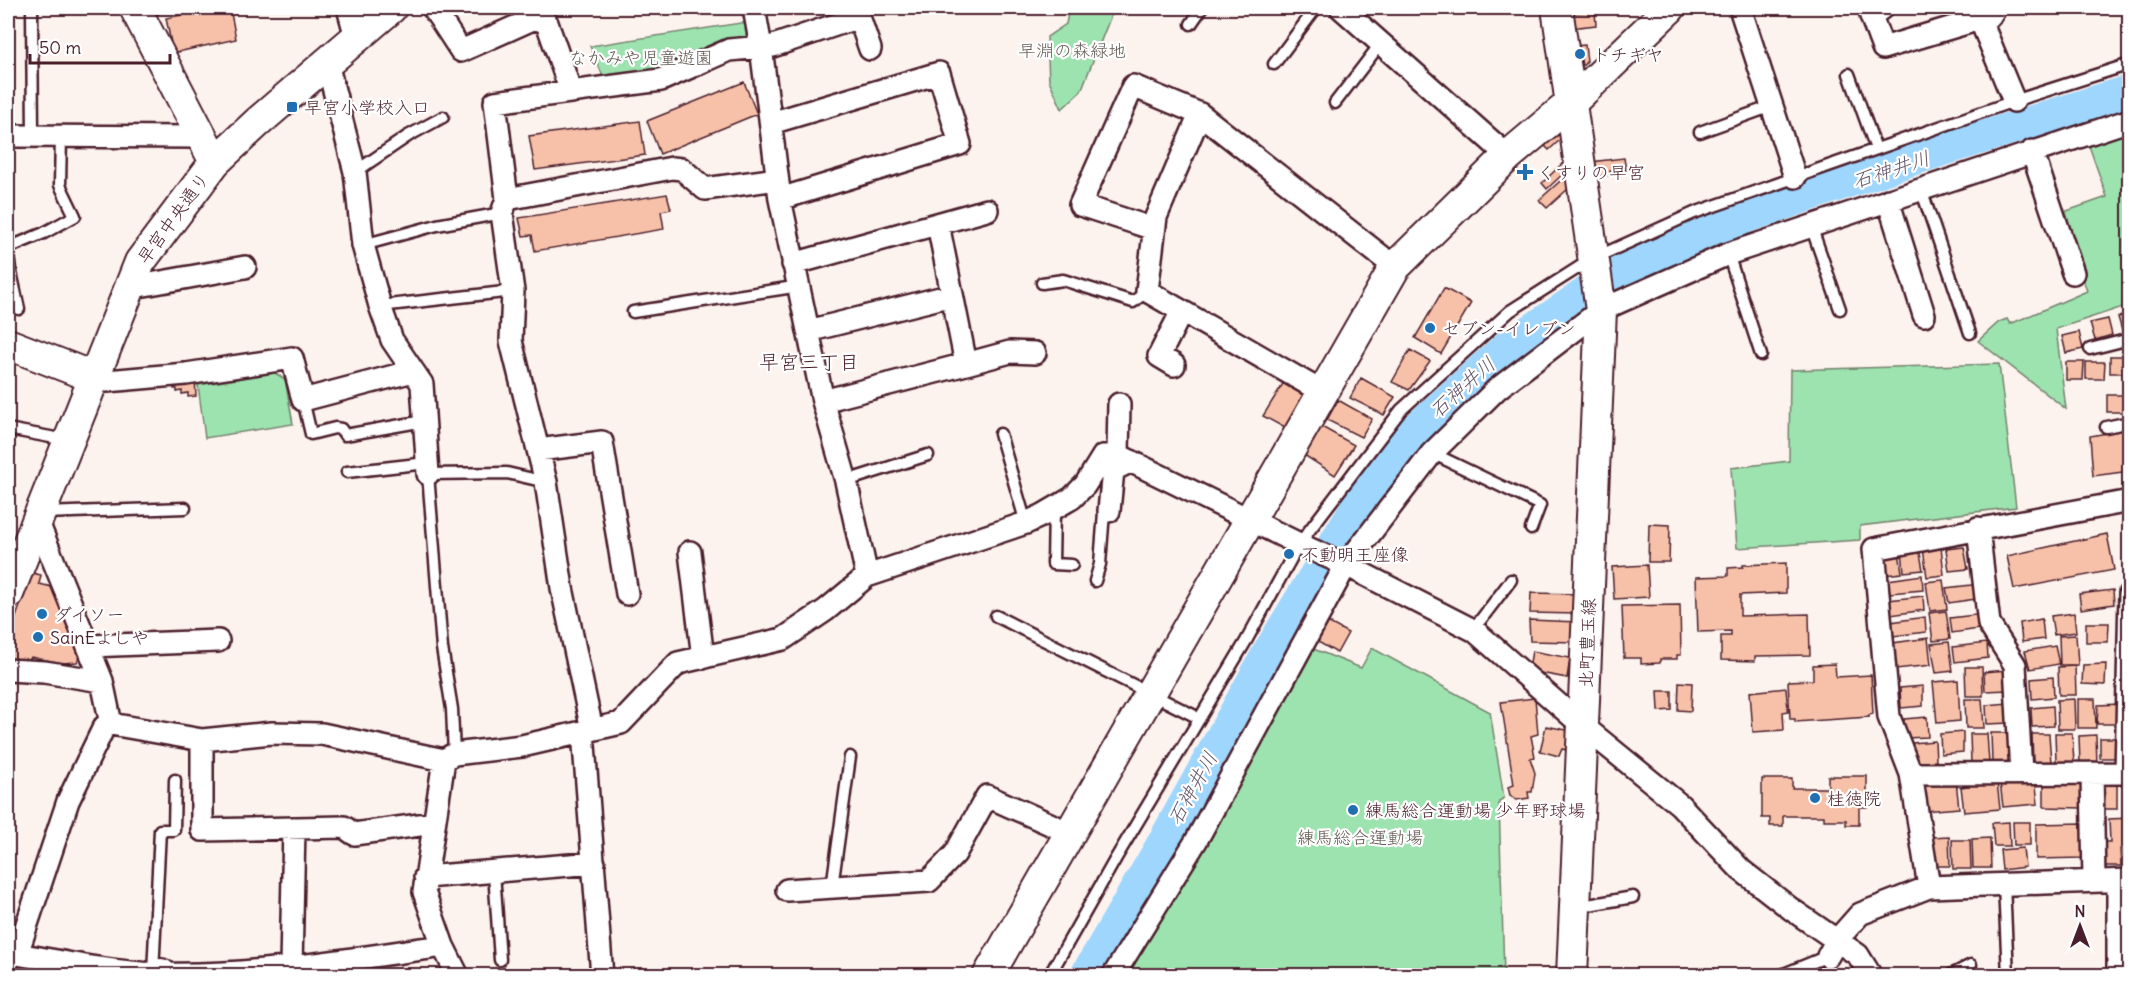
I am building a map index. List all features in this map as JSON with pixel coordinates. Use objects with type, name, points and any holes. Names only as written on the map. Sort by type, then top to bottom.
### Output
[{"type":"street","points":[[135,8],[208,149]]},
{"type":"street","points":[[348,8],[356,37]]},
{"type":"street","name":"早宮中央通り","points":[[8,594],[128,288],[140,262],[208,149],[258,122],[391,8]]},
{"type":"street","points":[[433,8],[461,51],[535,18],[547,23],[571,92]]},
{"type":"street","points":[[754,8],[779,189],[793,264],[800,286],[823,401],[846,481],[867,576]]},
{"type":"street","points":[[1341,8],[1508,156]]},
{"type":"street","points":[[1557,8],[1592,259]]},
{"type":"street","points":[[988,975],[1395,267],[1508,156],[1571,103],[1670,8]]},
{"type":"street","points":[[1740,8],[1795,177]]},
{"type":"street","points":[[1882,8],[1871,16],[1883,48],[1981,11],[2014,101]]},
{"type":"street","points":[[602,975],[587,731],[546,482],[511,341],[513,291],[495,102],[661,80],[729,50],[773,46],[857,12],[870,49]]},
{"type":"street","points":[[327,63],[355,172],[363,245],[380,306],[392,340],[422,384],[428,469]]},
{"type":"street","points":[[505,206],[672,168],[682,169],[705,189],[779,189],[960,144],[939,73],[771,123]]},
{"type":"street","points":[[1154,230],[1080,205],[1133,86],[1200,114],[1395,267]]},
{"type":"street","points":[[1200,114],[1156,217],[1147,291],[1322,392]]},
{"type":"street","points":[[1113,975],[1196,841],[1342,564],[1432,453],[1497,389],[1601,310],[1728,254],[2130,120]]},
{"type":"street","points":[[8,136],[61,136],[208,149]]},
{"type":"street","points":[[2032,151],[2073,273]]},
{"type":"street","points":[[1888,200],[1924,315]]},
{"type":"street","points":[[793,264],[987,210]]},
{"type":"street","points":[[938,224],[966,364]]},
{"type":"street","name":"北町豊玉線","points":[[1572,975],[1601,310],[1592,259]]},
{"type":"street","points":[[128,288],[245,267]]},
{"type":"street","points":[[808,331],[952,295]]},
{"type":"street","points":[[1174,365],[1159,356],[1182,311]]},
{"type":"street","points":[[8,344],[107,381],[186,374],[292,358],[303,400],[413,370]]},
{"type":"street","points":[[823,401],[1010,352],[1035,352]]},
{"type":"street","points":[[1109,511],[1113,470],[1124,458],[1119,404]]},
{"type":"street","points":[[538,450],[602,442],[627,594]]},
{"type":"street","points":[[443,946],[347,967],[291,966],[237,974],[158,974],[12,962],[68,801],[104,727],[111,724],[202,740],[272,733],[322,734],[449,757],[522,746],[621,723],[678,663],[783,639],[826,610],[867,576],[1026,523],[1072,498],[1085,485],[1103,456],[1124,458],[1473,630],[1583,726],[1680,806],[1741,870],[1791,909],[1833,948],[1858,955],[1871,975]]},
{"type":"street","points":[[1929,887],[1911,774],[1889,717],[1874,549],[2130,501]]},
{"type":"street","points":[[39,517],[102,681],[111,724]]},
{"type":"street","points":[[1978,528],[1989,624],[2015,665],[2021,773]]},
{"type":"street","points":[[690,552],[703,658]]},
{"type":"street","points":[[1911,774],[2126,773],[2130,593]]},
{"type":"street","points":[[89,646],[218,642]]},
{"type":"street","points":[[8,670],[44,672],[102,681]]},
{"type":"street","points":[[202,740],[202,830],[344,828],[354,834],[434,824]]},
{"type":"street","points":[[449,757],[434,824],[424,892],[443,946],[458,975]]},
{"type":"street","points":[[2092,773],[2094,880]]},
{"type":"street","points":[[787,890],[929,881],[955,854],[987,796],[1070,833]]},
{"type":"street","points":[[291,966],[294,828]]},
{"type":"street","points":[[425,877],[594,863]]},
{"type":"street","points":[[1833,948],[1860,914],[1929,887],[2094,880],[2124,881],[2118,975]]},
{"type":"lane","points":[[32,8],[33,136]]},
{"type":"lane","points":[[1191,24],[1201,8]]},
{"type":"lane","points":[[1274,64],[1316,8]]},
{"type":"lane","points":[[1335,103],[1382,44]]},
{"type":"lane","points":[[1049,975],[1116,858],[1303,546],[1401,410],[1510,311],[1592,259],[1694,213],[2014,101],[2130,64]]},
{"type":"lane","points":[[1849,74],[1876,149]]},
{"type":"lane","points":[[1700,132],[1772,106]]},
{"type":"lane","points":[[355,172],[408,136],[443,117]]},
{"type":"lane","points":[[8,248],[44,233],[75,216],[60,184],[61,136]]},
{"type":"lane","points":[[1921,189],[1970,333]]},
{"type":"lane","points":[[363,245],[505,206]]},
{"type":"lane","points":[[1811,226],[1840,309]]},
{"type":"lane","points":[[1728,254],[1761,355]]},
{"type":"lane","points":[[8,258],[19,309]]},
{"type":"lane","points":[[1042,283],[1063,280],[1133,302],[1147,291]]},
{"type":"lane","points":[[633,312],[800,286]]},
{"type":"lane","points":[[380,306],[513,291]]},
{"type":"lane","points":[[2090,349],[2130,339]]},
{"type":"lane","points":[[303,400],[311,434],[335,428],[341,429],[345,435],[424,421]]},
{"type":"lane","points":[[2106,427],[2130,422]]},
{"type":"lane","points":[[8,429],[69,441]]},
{"type":"lane","points":[[1000,434],[1026,523]]},
{"type":"lane","points":[[1432,453],[1540,505],[1531,529]]},
{"type":"lane","points":[[846,481],[928,455]]},
{"type":"lane","points":[[347,472],[428,469],[507,473],[546,482]]},
{"type":"lane","points":[[428,469],[442,648],[452,709],[449,757]]},
{"type":"lane","points":[[39,517],[185,508]]},
{"type":"lane","points":[[1054,509],[1053,564],[1072,565]]},
{"type":"lane","points":[[1095,581],[1100,564],[1104,512],[1109,511]]},
{"type":"lane","points":[[1473,630],[1511,580]]},
{"type":"lane","points":[[996,616],[1193,715]]},
{"type":"lane","points":[[832,887],[850,757]]},
{"type":"lane","points":[[158,974],[160,830],[174,830],[175,780]]},
{"type":"lane","points":[[494,872],[500,960]]},
{"type":"lane","points":[[2004,884],[2008,975]]},
{"type":"lane","points":[[1575,907],[1633,897]]},
{"type":"lane","points":[[1779,975],[1833,948]]},
{"type":"lane","points":[[1949,975],[1971,965]]},
{"type":"green space","name":"早淵の森緑地","points":[[1069,8],[1114,8],[1081,91],[1062,109],[1049,80],[1047,37],[1066,24]]},
{"type":"green space","name":"なかみや児童遊園","points":[[747,22],[750,36],[742,44],[657,74],[605,81],[590,46]]},
{"type":"green space","points":[[2129,123],[2129,305],[2056,329],[2066,409],[1978,341],[1999,322],[2007,319],[2010,324],[2087,291],[2061,213],[2107,197],[2086,137]]},
{"type":"green space","points":[[1999,364],[2016,507],[1860,526],[1860,540],[1737,548],[1731,468],[1789,461],[1790,370]]},
{"type":"green space","points":[[275,373],[285,379],[293,424],[205,438],[198,385]]},
{"type":"green space","name":"練馬総合運動場","points":[[1311,648],[1361,668],[1372,648],[1490,712],[1504,798],[1499,801],[1504,975],[1119,976]]},
{"type":"building","points":[[154,8],[171,8],[158,14]]},
{"type":"building","points":[[216,8],[230,8],[236,39],[173,53],[166,18]]},
{"type":"building","points":[[1595,11],[1596,25],[1570,28],[1568,13]]},
{"type":"building","points":[[1585,45],[1587,61],[1577,72],[1573,46]]},
{"type":"building","points":[[744,82],[757,114],[660,154],[647,121]]},
{"type":"building","points":[[640,121],[645,155],[535,170],[529,136]]},
{"type":"building","points":[[1561,127],[1562,138],[1549,150],[1543,144]]},
{"type":"building","points":[[1624,158],[1626,170],[1610,171],[1610,175],[1592,177],[1590,162]]},
{"type":"building","points":[[1565,161],[1566,171],[1547,189],[1542,183]]},
{"type":"building","points":[[1567,175],[1569,188],[1547,208],[1539,200]]},
{"type":"building","points":[[667,194],[671,209],[661,211],[664,229],[535,251],[532,235],[523,236],[519,218]]},
{"type":"building","points":[[1444,288],[1471,303],[1441,354],[1415,338]]},
{"type":"building","points":[[2130,314],[2130,332],[2123,334],[2118,317]]},
{"type":"building","points":[[2108,319],[2112,335],[2095,340],[2090,323]]},
{"type":"building","points":[[2079,332],[2083,349],[2066,353],[2062,336]]},
{"type":"building","points":[[1410,350],[1430,361],[1409,390],[1392,382]]},
{"type":"building","points":[[2110,356],[2128,356],[2127,373],[2110,373]]},
{"type":"building","points":[[2066,362],[2084,362],[2083,380],[2066,380]]},
{"type":"building","points":[[2086,362],[2105,362],[2104,379],[2086,379]]},
{"type":"building","points":[[1361,378],[1395,397],[1384,415],[1350,398]]},
{"type":"building","points":[[195,379],[196,396],[188,397],[188,393],[182,394],[182,391],[177,392],[177,389],[174,389],[173,382]]},
{"type":"building","points":[[1284,382],[1306,394],[1285,428],[1263,416]]},
{"type":"building","points":[[2107,395],[2125,395],[2124,412],[2107,412]]},
{"type":"building","points":[[1338,400],[1372,419],[1361,437],[1327,420]]},
{"type":"building","points":[[1320,426],[1354,445],[1335,475],[1304,455]]},
{"type":"building","points":[[2130,429],[2130,471],[2093,476],[2090,436]]},
{"type":"building","points":[[1649,524],[1670,525],[1669,562],[1648,562]]},
{"type":"building","points":[[2107,534],[2114,570],[2014,589],[2007,556]]},
{"type":"building","points":[[1941,546],[1944,575],[1927,577],[1923,548]]},
{"type":"building","points":[[1964,547],[1968,569],[1949,571],[1946,549]]},
{"type":"building","points":[[1919,548],[1923,570],[1904,572],[1902,550]]},
{"type":"building","points":[[1899,551],[1902,573],[1884,575],[1881,553]]},
{"type":"building","points":[[1786,563],[1786,593],[1740,595],[1740,616],[1809,614],[1810,655],[1755,656],[1755,661],[1721,660],[1721,636],[1731,636],[1731,631],[1698,632],[1696,577],[1728,576],[1728,568],[1743,567],[1743,565]]},
{"type":"building","points":[[1647,565],[1649,597],[1614,599],[1612,567]]},
{"type":"building","points":[[32,573],[41,575],[39,584],[52,587],[82,651],[77,662],[62,663],[31,657],[29,664],[8,661],[8,639]]},
{"type":"building","points":[[1922,575],[1923,590],[1890,593],[1888,580]]},
{"type":"building","points":[[1943,580],[1947,609],[1930,611],[1926,582]]},
{"type":"building","points":[[1980,584],[1982,598],[1949,603],[1946,588]]},
{"type":"building","points":[[2113,590],[2114,604],[2081,609],[2079,594]]},
{"type":"building","points":[[1531,593],[1579,594],[1577,614],[1530,613]]},
{"type":"building","points":[[1923,596],[1924,610],[1891,615],[1889,600]]},
{"type":"building","points":[[1680,605],[1681,655],[1677,655],[1677,659],[1660,659],[1660,663],[1641,664],[1641,658],[1624,658],[1622,606]]},
{"type":"building","points":[[1946,611],[1950,639],[1933,641],[1929,613]]},
{"type":"building","points":[[2074,613],[2076,632],[2054,635],[2051,616]]},
{"type":"building","points":[[1983,614],[1985,628],[1952,633],[1950,618]]},
{"type":"building","points":[[1925,617],[1926,632],[1893,636],[1891,622]]},
{"type":"building","points":[[2042,619],[2044,639],[2022,642],[2020,623]]},
{"type":"building","points":[[1324,620],[1348,633],[1337,653],[1313,639]]},
{"type":"building","points":[[1529,620],[1578,622],[1577,642],[1530,641]]},
{"type":"building","points":[[2086,623],[2109,623],[2108,642],[2086,642]]},
{"type":"building","points":[[2076,635],[2078,665],[2060,665],[2059,636]]},
{"type":"building","points":[[1928,638],[1931,665],[1896,669],[1893,643]]},
{"type":"building","points":[[1949,642],[1953,671],[1936,673],[1931,644]]},
{"type":"building","points":[[1987,643],[1988,658],[1955,662],[1953,647]]},
{"type":"building","points":[[2055,646],[2059,664],[2030,669],[2025,651]]},
{"type":"building","points":[[1532,651],[1570,658],[1567,678],[1535,672],[1529,668]]},
{"type":"building","points":[[1835,664],[1836,677],[1871,675],[1873,714],[1869,717],[1795,722],[1795,719],[1790,719],[1788,681],[1813,680],[1813,665]]},
{"type":"building","points":[[2106,664],[2105,685],[2082,684],[2083,665]]},
{"type":"building","points":[[2075,666],[2076,695],[2059,695],[2058,667]]},
{"type":"building","points":[[1965,667],[1982,667],[1983,696],[1966,696]]},
{"type":"building","points":[[2007,670],[2008,690],[1985,691],[1984,672]]},
{"type":"building","points":[[2053,677],[2054,697],[2032,699],[2031,679]]},
{"type":"building","points":[[1958,680],[1960,721],[1937,723],[1933,682]]},
{"type":"building","points":[[1679,682],[1692,683],[1691,711],[1678,710]]},
{"type":"building","points":[[1923,686],[1923,706],[1901,708],[1900,688]]},
{"type":"building","points":[[1786,688],[1788,711],[1783,712],[1784,730],[1753,732],[1750,692]]},
{"type":"building","points":[[1658,691],[1672,691],[1672,710],[1659,711]]},
{"type":"building","points":[[1535,698],[1538,734],[1531,736],[1535,757],[1530,758],[1535,773],[1532,792],[1528,792],[1529,798],[1516,800],[1510,795],[1508,787],[1514,785],[1501,702]]},
{"type":"building","points":[[1965,699],[1982,699],[1984,728],[1966,728]]},
{"type":"building","points":[[2074,699],[2075,729],[2058,729],[2057,700]]},
{"type":"building","points":[[2078,699],[2095,699],[2096,728],[2078,728]]},
{"type":"building","points":[[2009,703],[2010,723],[1987,724],[1986,705]]},
{"type":"building","points":[[2120,704],[2120,724],[2097,724],[2098,705]]},
{"type":"building","points":[[2053,706],[2054,726],[2032,727],[2031,708]]},
{"type":"building","points":[[1927,717],[1928,737],[1905,738],[1904,719]]},
{"type":"building","points":[[1546,726],[1577,732],[1574,752],[1562,749],[1559,756],[1540,751]]},
{"type":"building","points":[[1963,732],[1963,752],[1941,754],[1940,734]]},
{"type":"building","points":[[1991,733],[2008,733],[2010,762],[1992,762]]},
{"type":"building","points":[[2055,733],[2072,733],[2074,762],[2056,762]]},
{"type":"building","points":[[1970,734],[1987,734],[1989,763],[1971,763]]},
{"type":"building","points":[[2032,734],[2049,734],[2051,763],[2033,763]]},
{"type":"building","points":[[2096,735],[2097,765],[2080,765],[2079,736]]},
{"type":"building","points":[[2100,738],[2123,738],[2122,758],[2100,758]]},
{"type":"building","points":[[1935,741],[1936,761],[1913,763],[1912,743]]},
{"type":"building","name":"桂徳院","points":[[1828,776],[1867,776],[1867,807],[1859,807],[1859,825],[1846,825],[1846,820],[1824,820],[1824,816],[1783,816],[1783,826],[1770,826],[1770,818],[1762,818],[1762,779],[1792,779],[1792,788],[1828,788]]},
{"type":"building","points":[[2035,777],[2038,804],[2003,807],[2000,782]]},
{"type":"building","points":[[1956,781],[1959,808],[1924,811],[1921,785]]},
{"type":"building","points":[[1997,782],[2000,809],[1964,812],[1961,787]]},
{"type":"building","points":[[2044,782],[2083,782],[2082,808],[2044,807]]},
{"type":"building","points":[[2117,782],[2117,809],[2102,809],[2100,783]]},
{"type":"building","points":[[2125,791],[2130,791],[2130,811],[2127,811]]},
{"type":"building","points":[[2130,818],[2130,849],[2120,849],[2121,866],[2102,866],[2101,842],[2110,842],[2109,819]]},
{"type":"building","points":[[2009,822],[2010,846],[1994,846],[1992,823]]},
{"type":"building","points":[[2013,822],[2030,822],[2030,845],[2014,845]]},
{"type":"building","points":[[2084,823],[2084,858],[2036,859],[2036,824]]},
{"type":"building","points":[[1949,836],[1950,866],[1932,866],[1931,837]]},
{"type":"building","points":[[1990,838],[1991,868],[1973,868],[1972,839]]},
{"type":"building","points":[[1952,840],[1970,840],[1971,869],[1953,869]]},
{"type":"building","points":[[2023,848],[2025,867],[2002,870],[2000,850]]},
{"type":"waterway","name":"石神井川","points":[[1086,976],[1161,847],[1269,652],[1364,495],[1414,431],[1507,347],[1616,273],[1745,217],[1910,160],[2130,91]]},
{"type":"place","name":"トチギヤ","points":[[1580,54]]},
{"type":"place","name":"早宮小学校入口","points":[[292,107]]},
{"type":"place","name":"くすりの早宮","points":[[1525,172]]},
{"type":"place","name":"セブン-イレブン","points":[[1430,328]]},
{"type":"place","name":"不動明王座像","points":[[1289,554]]},
{"type":"place","name":"ダイソー","points":[[42,614]]},
{"type":"place","name":"SainEよしや","points":[[38,637]]},
{"type":"place","name":"桂徳院","points":[[1815,798]]},
{"type":"place","name":"練馬総合運動場 少年野球場","points":[[1353,810]]},
{"type":"district","name":"早宮三丁目","points":[[809,361]]}]
